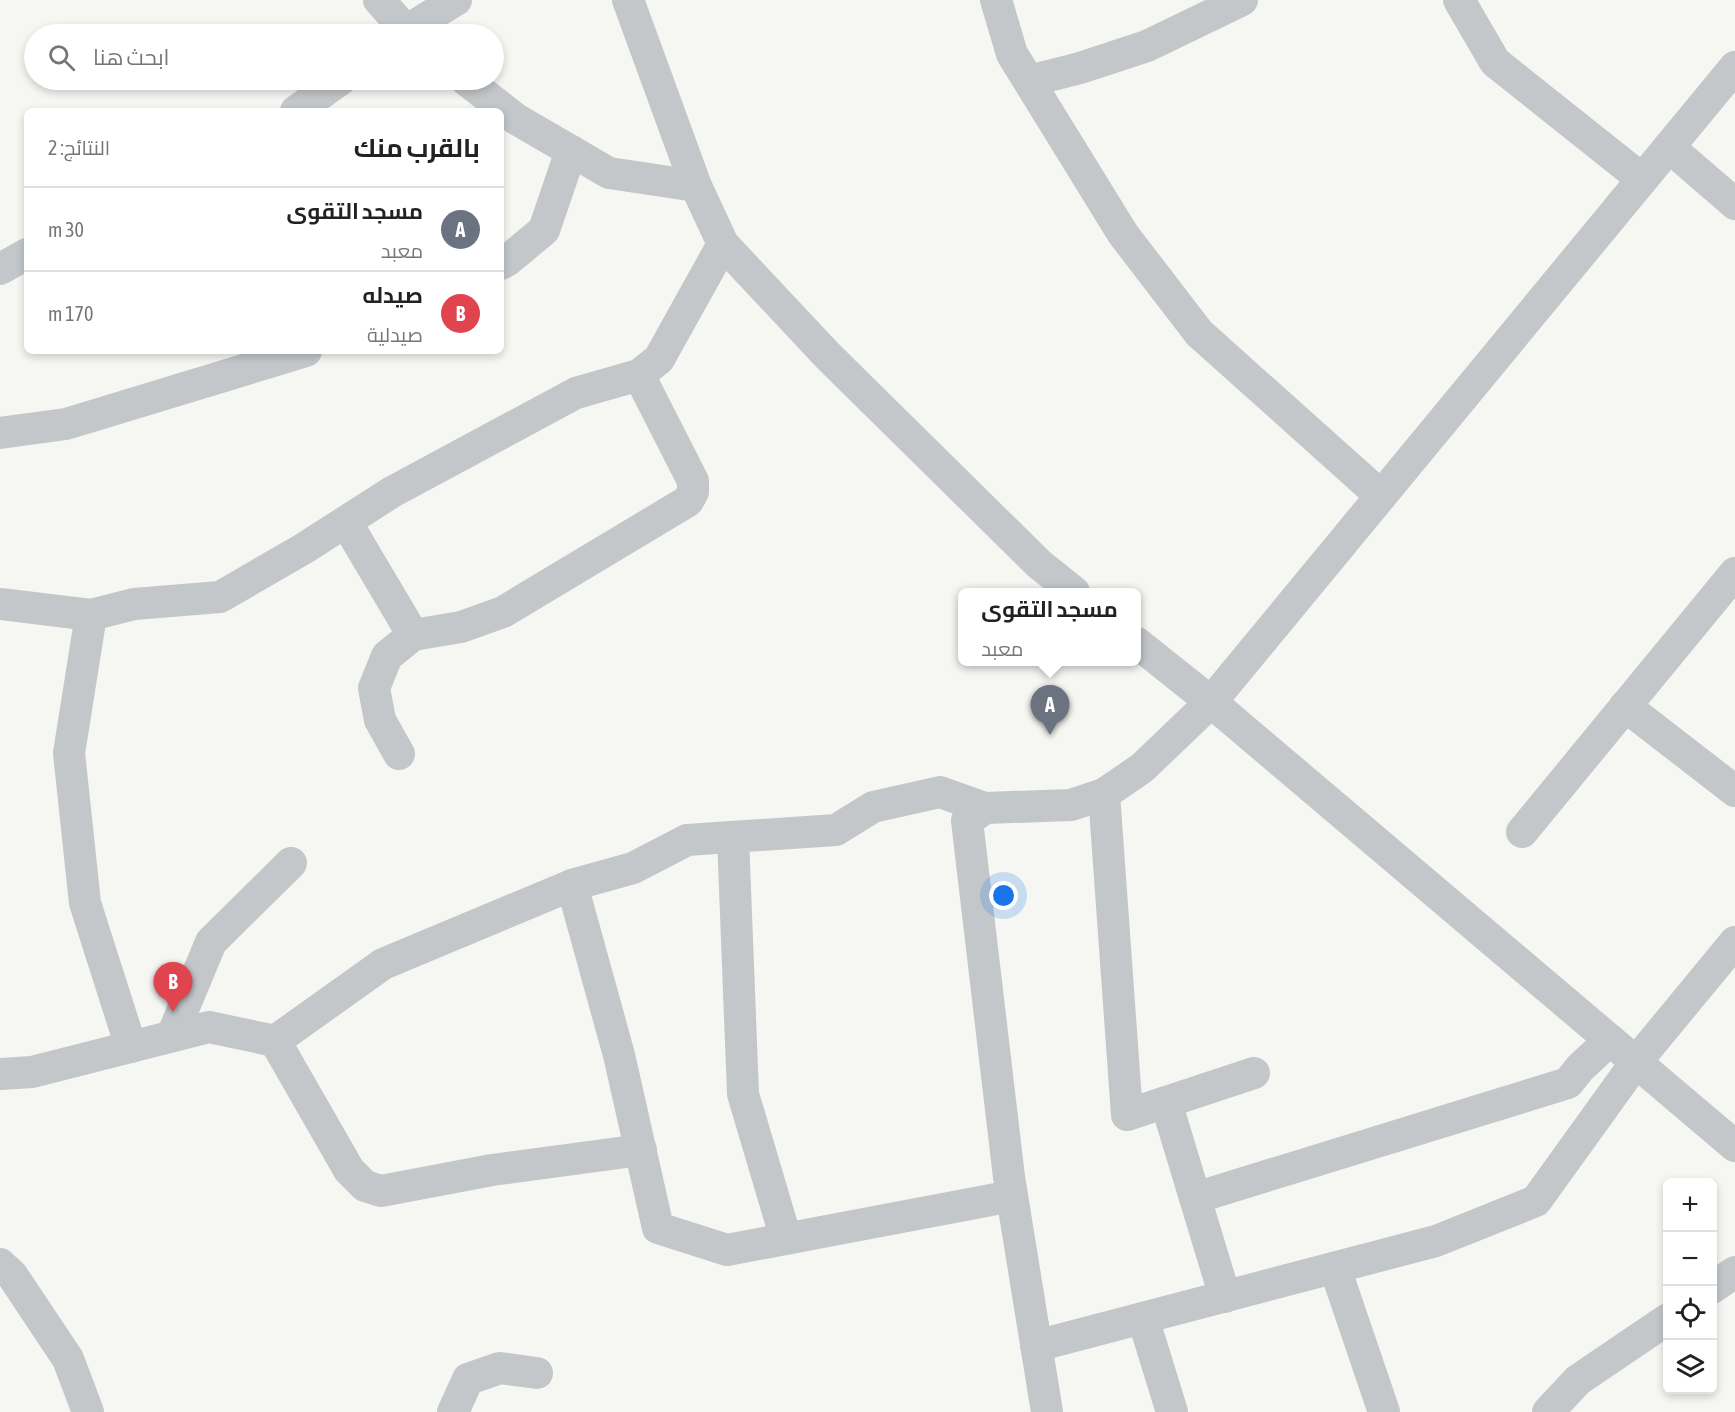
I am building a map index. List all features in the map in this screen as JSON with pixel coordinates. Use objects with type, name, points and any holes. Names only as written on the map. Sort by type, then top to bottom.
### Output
[{"type":"street","points":[[379,0],[397,24]]},
{"type":"street","points":[[420,24],[456,0]]},
{"type":"street","points":[[628,0],[696,186],[723,244],[828,357],[1039,564],[1069,588]]},
{"type":"street","points":[[996,0],[1012,54],[1123,234],[1199,333],[1380,496]]},
{"type":"street","points":[[1029,81],[1080,68],[1147,46],[1242,0]]},
{"type":"street","points":[[1459,0],[1495,62],[1642,179]]},
{"type":"street","points":[[0,1074],[32,1072],[209,1027],[275,1041],[382,964],[572,885],[633,868],[687,840],[836,830],[873,807],[940,792],[985,808],[1071,805],[1104,794],[1142,768],[1211,702],[1735,67]]},
{"type":"street","points":[[300,108],[326,90]]},
{"type":"street","points":[[479,90],[502,108]]},
{"type":"street","points":[[504,110],[516,119],[609,173],[696,186]]},
{"type":"street","points":[[1668,147],[1735,204]]},
{"type":"street","points":[[504,262],[544,230],[571,151]]},
{"type":"street","points":[[0,604],[91,615],[134,604],[220,597],[392,492],[576,393],[639,375],[659,359],[723,244]]},
{"type":"street","points":[[0,269],[24,256]]},
{"type":"street","points":[[0,433],[66,424],[296,354]]},
{"type":"street","points":[[399,754],[380,720],[374,688],[387,656],[413,635],[460,627],[503,612],[688,501],[693,492],[693,482],[639,375]]},
{"type":"street","points":[[346,522],[413,635]]},
{"type":"street","points":[[1522,832],[1735,573]]},
{"type":"street","points":[[91,615],[69,753],[85,903],[131,1047]]},
{"type":"street","points":[[1141,646],[1211,702],[1735,1146]]},
{"type":"street","points":[[1625,706],[1735,791]]},
{"type":"street","points":[[1104,794],[1127,1114],[1254,1073]]},
{"type":"street","points":[[985,808],[967,821],[1012,1196],[1047,1412]]},
{"type":"street","points":[[733,837],[743,1094],[786,1239]]},
{"type":"street","points":[[172,1036],[211,942],[291,863]]},
{"type":"street","points":[[572,885],[619,1054],[658,1228],[727,1250],[1012,1196]]},
{"type":"street","points":[[1036,1346],[1436,1241],[1536,1201],[1636,1062],[1735,942]]},
{"type":"street","points":[[1196,1198],[1568,1083],[1580,1068],[1610,1040]]},
{"type":"street","points":[[275,1041],[349,1170],[365,1186],[381,1191],[492,1170],[641,1150]]},
{"type":"street","points":[[1166,1102],[1225,1297]]},
{"type":"street","points":[[0,1264],[12,1275],[68,1359],[88,1412]]},
{"type":"street","points":[[1335,1268],[1384,1412]]},
{"type":"street","points":[[1716,1286],[1735,1272]]},
{"type":"street","points":[[1143,1318],[1172,1412]]},
{"type":"street","points":[[1548,1412],[1578,1380],[1663,1322]]},
{"type":"street","points":[[453,1412],[468,1379],[500,1368],[537,1373]]},
{"type":"place","name":"مسجد التقوى","points":[[1050,735]]},
{"type":"place","name":"صيدله","points":[[173,1012]]}]
